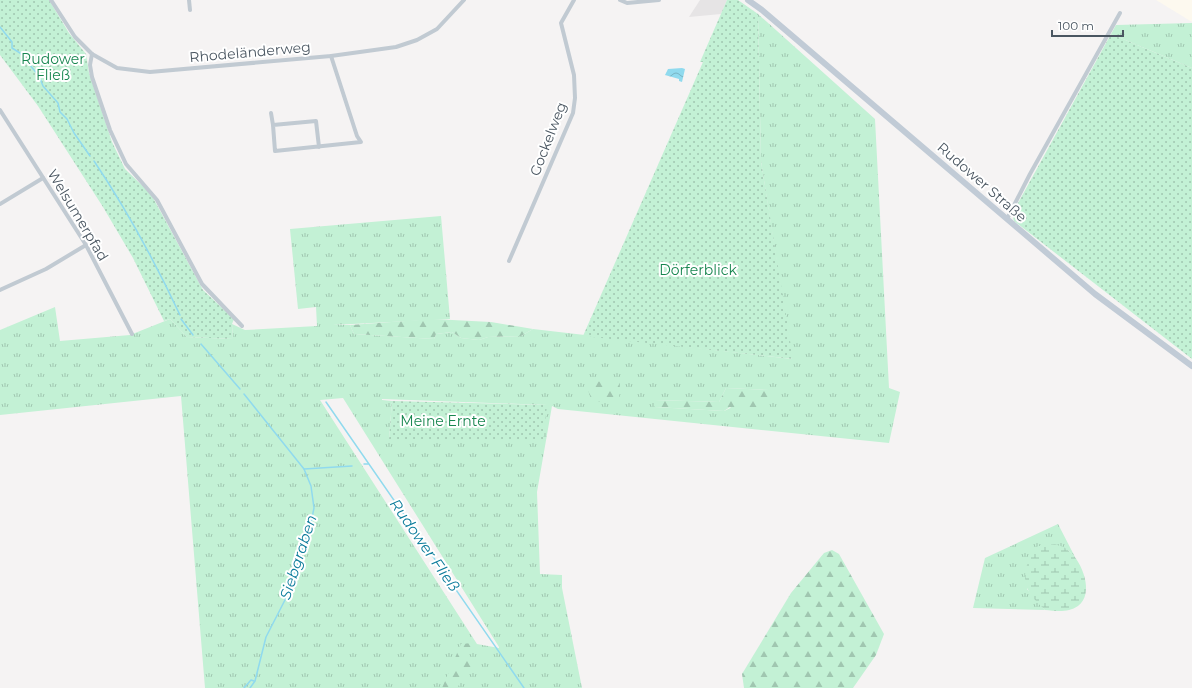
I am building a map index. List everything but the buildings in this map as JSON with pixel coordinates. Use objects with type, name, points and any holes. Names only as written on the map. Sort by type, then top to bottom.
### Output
[{"type":"street","name":"Rhodeländerweg","points":[[51,0],[75,37],[92,54],[117,68],[150,72],[331,56],[386,49],[418,40],[444,23],[464,0]]},
{"type":"street","points":[[189,0],[190,10]]},
{"type":"street","name":"Gockelweg","points":[[509,261],[563,137],[574,107],[574,75],[561,23],[574,0]]},
{"type":"street","points":[[620,0],[627,2],[659,0]]},
{"type":"street","name":"Rudower Straße","points":[[748,0],[762,10],[1095,294],[1192,366]]},
{"type":"street","points":[[1007,219],[1120,13]]},
{"type":"street","points":[[92,54],[90,65],[92,77],[106,120],[126,164],[157,200],[202,284],[242,326]]},
{"type":"street","points":[[270,113],[273,125],[275,151],[361,142],[355,129],[331,56]]},
{"type":"street","name":"Welsumerpfad","points":[[0,110],[86,245],[132,334]]},
{"type":"street","points":[[273,125],[316,121],[320,147]]},
{"type":"street","points":[[0,204],[43,178]]},
{"type":"street","points":[[0,290],[46,269],[86,245]]},
{"type":"shaded area","points":[[700,0],[727,0],[721,14],[689,17]]},
{"type":"shaded area","points":[[1156,0],[1192,0],[1192,22]]},
{"type":"green space","name":"Rudower Fließ","points":[[0,0],[49,0],[69,33],[86,54],[89,73],[112,142],[125,169],[151,194],[203,290],[234,319],[232,324],[233,339],[187,337],[170,319],[164,321],[133,258],[103,207],[38,106],[0,55]]},
{"type":"green space","name":"Dörferblick","points":[[727,0],[738,0],[758,14],[761,161],[793,359],[583,336],[703,62],[700,62]]},
{"type":"green space","points":[[758,14],[875,119],[889,388],[900,392],[889,443],[558,409],[552,406],[537,492],[540,574],[562,575],[562,588],[582,688],[205,688],[181,396],[0,415],[0,330],[55,307],[60,341],[130,335],[170,319],[187,337],[233,339],[232,324],[245,330],[317,326],[316,307],[298,309],[290,229],[441,216],[450,319],[333,325],[350,325],[354,334],[434,339],[436,334],[452,332],[461,338],[479,340],[488,337],[521,336],[533,329],[792,359],[761,161]],"holes":[[[726,388],[769,390],[724,411],[655,407],[655,400],[719,402]],[[343,398],[499,648],[477,644],[320,400]],[[382,399],[547,405],[389,439],[392,401]]]},
{"type":"green space","points":[[1192,23],[1192,68],[1111,34],[1116,25]]},
{"type":"green space","points":[[1111,34],[1192,68],[1192,359],[1014,221],[1012,214]]},
{"type":"green space","points":[[433,319],[491,322],[533,329],[521,336],[488,337],[479,340],[461,338],[452,332],[436,334],[434,339],[354,334],[350,325]]},
{"type":"green space","points":[[585,381],[620,382],[619,401],[599,402],[590,396]]},
{"type":"green space","points":[[726,388],[770,390],[769,409],[734,411],[730,407],[724,411],[655,407],[655,400],[719,402]]},
{"type":"green space","name":"Meine Ernte","points":[[392,401],[547,405],[543,440],[389,439]]},
{"type":"green space","points":[[1058,524],[1075,557],[1068,550],[1027,589],[1045,610],[973,608],[985,558]]},
{"type":"green space","points":[[1055,544],[1066,548],[1074,556],[1085,578],[1086,594],[1083,601],[1078,606],[1066,611],[1045,610],[1034,599],[1028,590],[1025,576],[1027,565],[1034,550],[1038,546]]},
{"type":"green space","points":[[832,550],[839,554],[884,634],[876,655],[853,688],[744,688],[742,674],[791,593],[824,553]]},
{"type":"green space","points":[[472,643],[477,645],[467,652],[474,662],[457,688],[442,688],[461,644]]},
{"type":"water","points":[[668,69],[685,69],[682,82],[679,81],[679,79],[665,75]]},
{"type":"waterway","name":"Rudower Fließ","points":[[0,27],[12,42],[12,48],[20,53],[39,76],[43,86],[58,103],[60,112],[67,119],[74,133],[90,156]]},
{"type":"waterway","name":"Rudower Fließ","points":[[94,161],[140,236],[180,315]]},
{"type":"waterway","name":"Siebgraben","points":[[181,319],[193,335]]},
{"type":"waterway","name":"Siebgraben","points":[[201,344],[240,389]]},
{"type":"waterway","name":"Siebgraben","points":[[244,394],[304,469],[311,486],[314,508],[310,527],[286,598],[266,637],[255,681],[250,688]]},
{"type":"waterway","name":"Rudower Fließ","points":[[326,402],[524,688]]},
{"type":"waterway","points":[[304,469],[352,466]]},
{"type":"waterway","points":[[244,688],[251,680],[254,681]]}]
